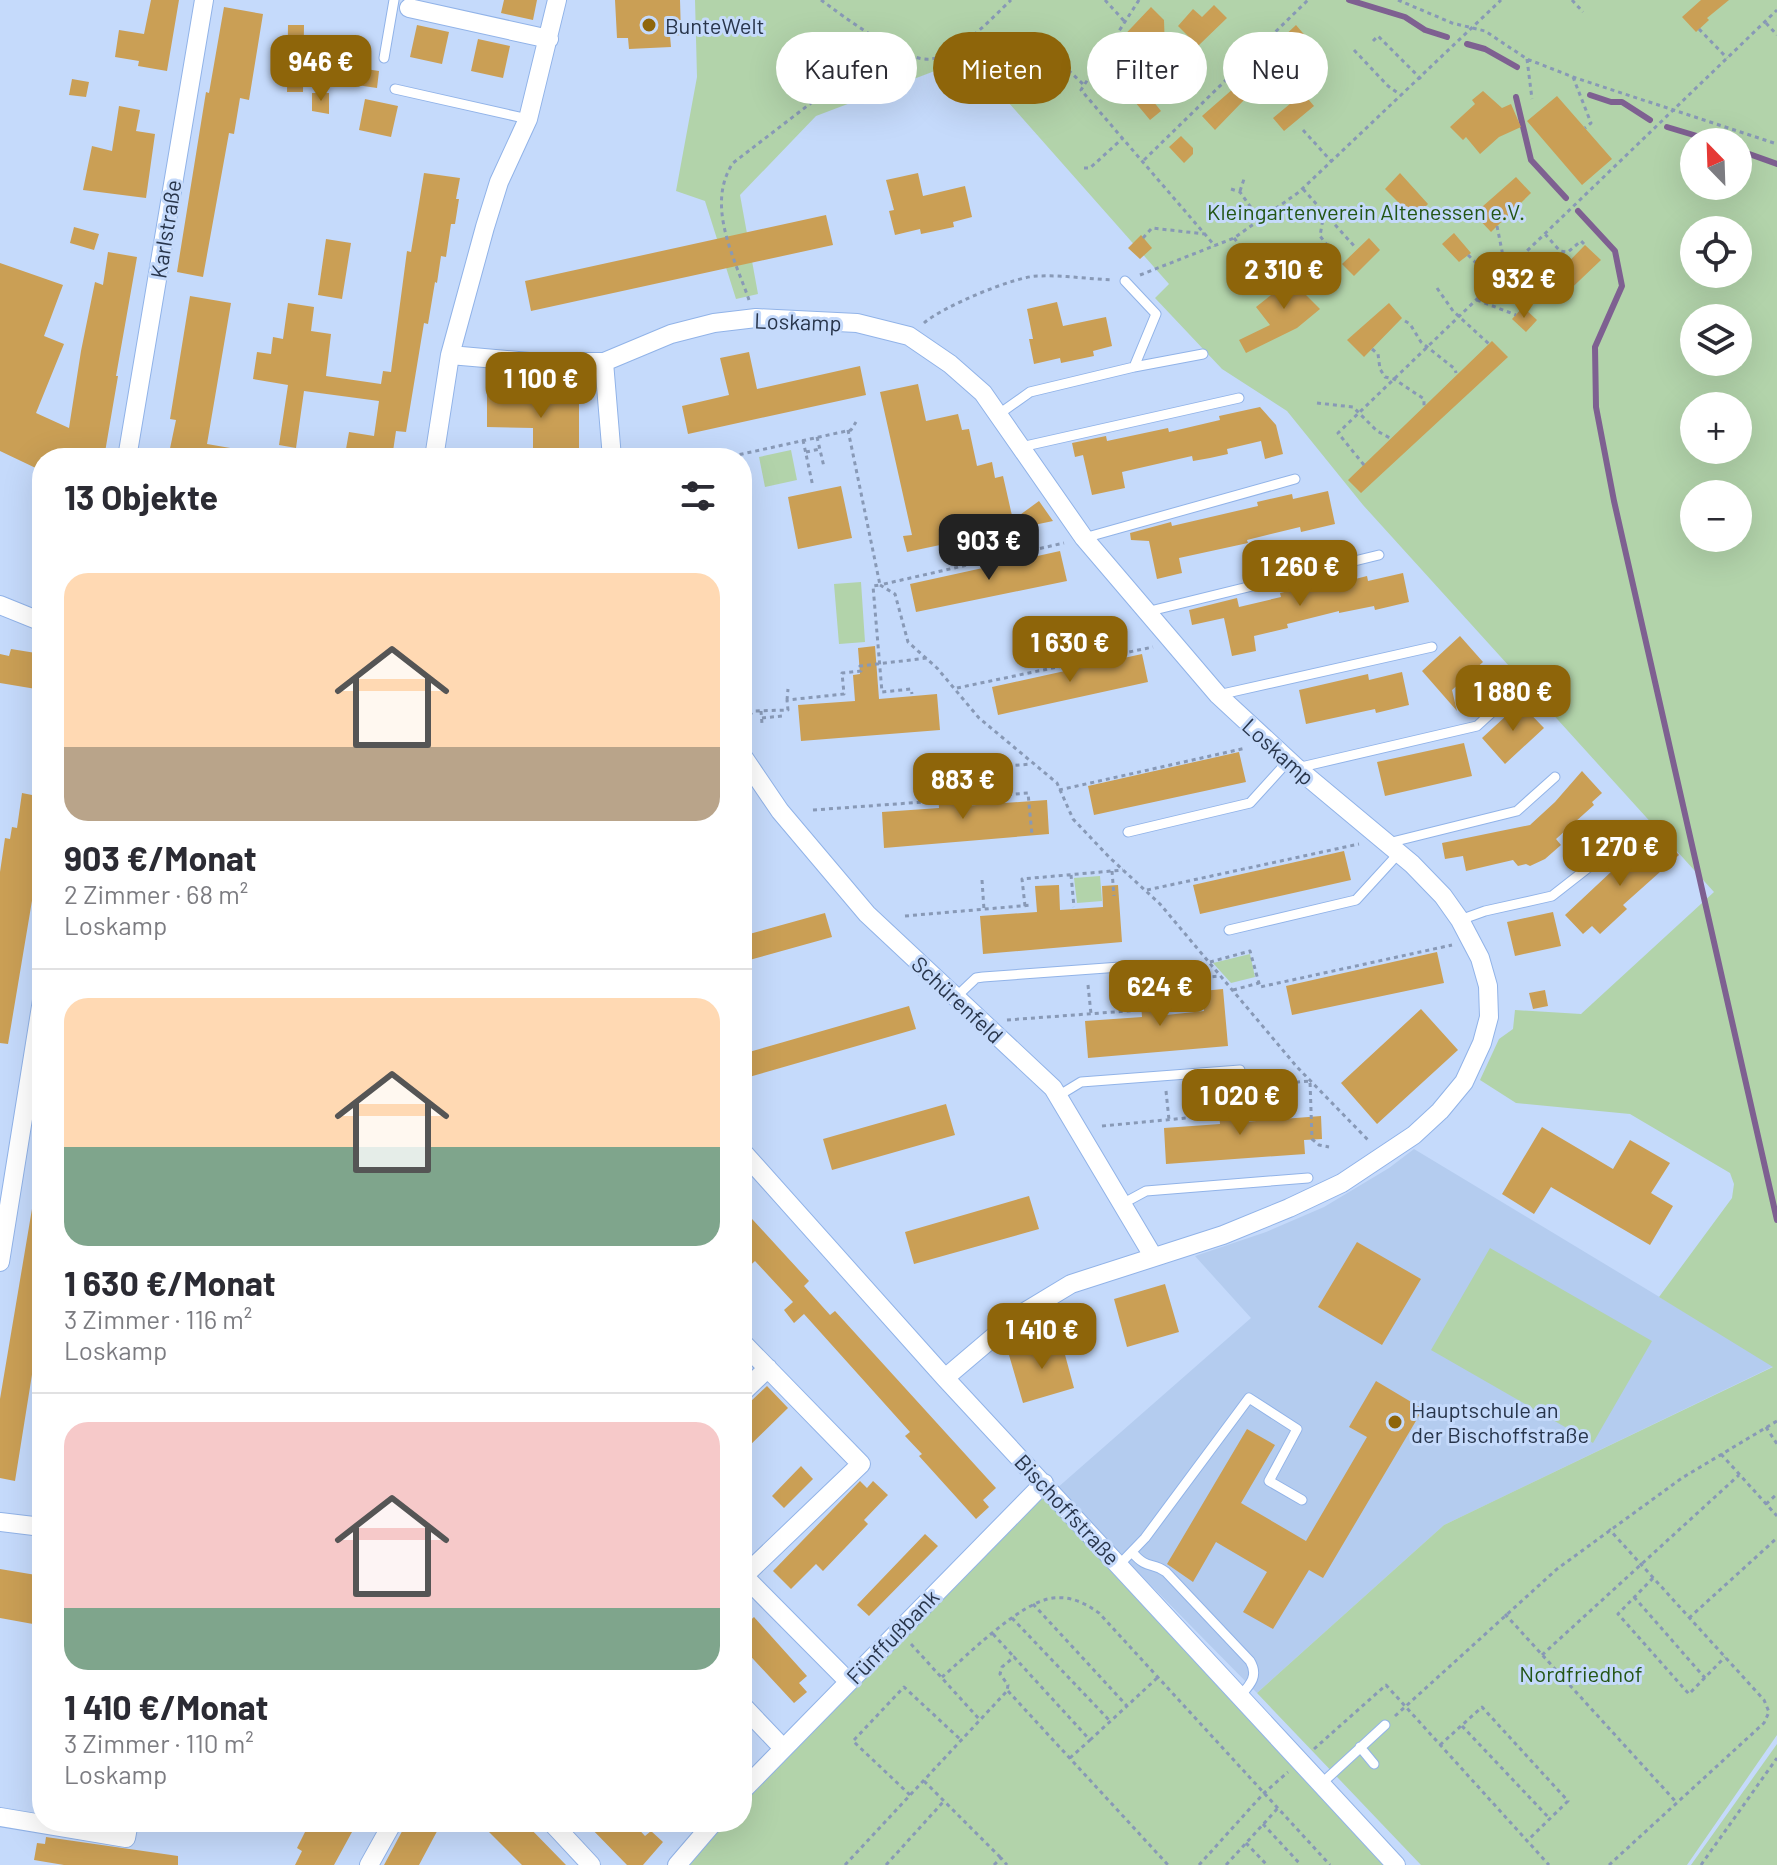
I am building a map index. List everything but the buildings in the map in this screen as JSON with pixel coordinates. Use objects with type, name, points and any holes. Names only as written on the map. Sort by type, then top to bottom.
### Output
[{"type":"street","name":"Karlstraße","points":[[129,448],[204,0]]},
{"type":"street","points":[[436,448],[450,355],[499,182],[528,119],[557,0]]},
{"type":"street","points":[[401,4],[549,39]]},
{"type":"street","name":"Loskamp","points":[[450,355],[529,362],[604,362],[671,334],[714,323],[756,318],[857,323],[909,336],[950,364],[983,393],[1084,538],[1172,643],[1218,695],[1269,743],[1390,844],[1443,896],[1480,958],[1488,986],[1489,1017],[1482,1043],[1464,1082],[1440,1111],[1414,1135],[1342,1183],[1289,1208],[1223,1235],[1071,1284],[1047,1297],[994,1335],[945,1378]]},
{"type":"street","points":[[604,362],[611,448]]},
{"type":"street","points":[[0,605],[32,618]]},
{"type":"street","name":"Schürenfeld","points":[[752,770],[780,811],[867,914],[1053,1088],[1153,1256]]},
{"type":"street","points":[[0,1262],[5,1200],[32,1054]]},
{"type":"street","name":"Bischoffstraße","points":[[752,1162],[945,1378],[1044,1483],[1125,1559],[1240,1696],[1396,1865]]},
{"type":"street","points":[[752,1352],[861,1464],[752,1576]]},
{"type":"street","points":[[752,1383],[768,1368]]},
{"type":"street","name":"Fünffußbank","points":[[752,1780],[1044,1483]]},
{"type":"street","points":[[0,1522],[32,1526]]},
{"type":"street","points":[[752,1590],[848,1681]]},
{"type":"street","points":[[752,1716],[782,1747]]},
{"type":"street","points":[[0,1817],[32,1822]]},
{"type":"street","points":[[90,1832],[126,1838],[127,1832]]},
{"type":"street","points":[[369,1865],[387,1832]]},
{"type":"street","points":[[560,1832],[591,1865]]},
{"type":"street","points":[[677,1865],[705,1832]]},
{"type":"lane","points":[[384,58],[401,4]]},
{"type":"lane","points":[[395,89],[528,119]]},
{"type":"lane","points":[[1125,281],[1156,314],[1134,367]]},
{"type":"lane","points":[[999,414],[1030,392],[1203,354]]},
{"type":"lane","points":[[1021,447],[1239,398]]},
{"type":"lane","points":[[1084,538],[1295,479]]},
{"type":"lane","points":[[1146,612],[1379,555]]},
{"type":"lane","points":[[1218,695],[1432,647]]},
{"type":"lane","points":[[1128,832],[1250,803],[1293,764],[1477,726],[1514,692]]},
{"type":"lane","points":[[1229,930],[1356,900],[1390,844],[1517,811],[1555,777]]},
{"type":"lane","points":[[1460,920],[1552,896],[1639,828]]},
{"type":"lane","points":[[956,997],[976,978],[1134,966]]},
{"type":"lane","points":[[1058,1096],[1081,1082],[1240,1070]]},
{"type":"lane","points":[[1122,1204],[1146,1191],[1308,1178]]},
{"type":"lane","points":[[1240,1696],[1253,1680],[1254,1669],[1250,1661],[1163,1569],[1125,1559],[1150,1532],[1249,1398],[1297,1429],[1269,1481],[1302,1500]]},
{"type":"lane","points":[[1321,1784],[1385,1725]]},
{"type":"lane","points":[[1360,1747],[1374,1764]]},
{"type":"path","points":[[821,0],[867,32]]},
{"type":"path","points":[[917,57],[930,59],[948,52],[1011,0]]},
{"type":"path","points":[[1105,0],[1125,22]]},
{"type":"path","points":[[1139,0],[1081,90],[1215,246]]},
{"type":"path","points":[[1144,160],[1308,0]]},
{"type":"path","points":[[1398,0],[1452,23],[1485,31],[1527,59],[1573,77],[1777,144]]},
{"type":"path","points":[[909,336],[933,315],[966,298],[1035,275],[1125,281],[1234,238],[1303,189],[1501,0]]},
{"type":"path","points":[[1572,0],[1583,12]]},
{"type":"path","points":[[1364,465],[1338,433],[1777,10]]},
{"type":"path","points":[[1765,21],[1777,35]]},
{"type":"path","points":[[1699,29],[1727,58]]},
{"type":"path","points":[[1373,41],[1378,36],[1421,79]]},
{"type":"path","points":[[1354,50],[1388,86],[1402,96]]},
{"type":"path","points":[[1527,59],[1532,99]]},
{"type":"path","points":[[1071,73],[1084,85]]},
{"type":"path","points":[[1573,77],[1591,123],[1585,128]]},
{"type":"path","points":[[756,318],[723,222],[722,196],[726,174],[733,163],[809,104]]},
{"type":"path","points":[[1303,130],[1332,162]]},
{"type":"path","points":[[1084,168],[1090,168],[1123,138]]},
{"type":"path","points":[[1240,192],[1245,176]]},
{"type":"path","points":[[1231,189],[1240,192],[1260,220]]},
{"type":"path","points":[[1303,189],[1355,247]]},
{"type":"path","points":[[1324,213],[1320,236],[1327,245]]},
{"type":"path","points":[[1497,226],[1503,256],[1513,265]]},
{"type":"path","points":[[1143,238],[1152,228],[1205,234]]},
{"type":"path","points":[[1545,234],[1560,251],[1568,252],[1581,241],[1585,245]]},
{"type":"path","points":[[1234,238],[1245,252],[1276,259],[1298,288],[1302,284]]},
{"type":"path","points":[[1468,255],[1496,282]]},
{"type":"path","points":[[1437,288],[1460,317],[1489,344]]},
{"type":"path","points":[[1477,300],[1516,315]]},
{"type":"path","points":[[1405,321],[1427,348],[1456,373]]},
{"type":"path","points":[[1372,349],[1378,354],[1380,369],[1385,377],[1394,379],[1424,399],[1424,408]]},
{"type":"path","points":[[1317,403],[1353,407],[1377,431],[1390,438]]},
{"type":"path","points":[[752,452],[848,430],[856,422]]},
{"type":"path","points":[[848,430],[872,531],[880,585]]},
{"type":"path","points":[[817,437],[824,467]]},
{"type":"path","points":[[803,440],[813,487]]},
{"type":"path","points":[[778,446],[780,453]]},
{"type":"path","points":[[806,452],[820,449]]},
{"type":"path","points":[[912,694],[911,689],[898,693],[882,692],[873,586],[1084,538]]},
{"type":"path","points":[[880,585],[895,594],[908,642],[927,658],[979,718],[1057,783],[1073,819],[1160,904],[1310,1081],[1382,1157]]},
{"type":"path","points":[[955,688],[1172,643]]},
{"type":"path","points":[[787,700],[819,700],[844,694],[842,673],[861,671],[860,666],[927,658]]},
{"type":"path","points":[[752,713],[788,710],[788,689]]},
{"type":"path","points":[[761,711],[762,724]]},
{"type":"path","points":[[762,718],[782,716]]},
{"type":"path","points":[[1059,790],[1269,743]]},
{"type":"path","points":[[927,801],[924,773],[1034,763]]},
{"type":"path","points":[[962,770],[964,798],[1028,793],[1032,835]]},
{"type":"path","points":[[813,810],[917,805],[937,801]]},
{"type":"path","points":[[1145,890],[1390,844]]},
{"type":"path","points":[[1025,906],[1022,879],[1123,870]]},
{"type":"path","points":[[1112,871],[1114,896]]},
{"type":"path","points":[[1071,875],[1074,907]]},
{"type":"path","points":[[982,880],[984,910]]},
{"type":"path","points":[[905,916],[1015,909],[1032,905]]},
{"type":"path","points":[[1209,963],[1212,959],[1250,951],[1260,987],[1471,941]]},
{"type":"path","points":[[1131,1011],[1128,984],[1220,976]]},
{"type":"path","points":[[1165,981],[1169,1012]]},
{"type":"path","points":[[1233,990],[1259,983]]},
{"type":"path","points":[[1088,985],[1091,1014]]},
{"type":"path","points":[[1007,1020],[1141,1010]]},
{"type":"path","points":[[1208,1116],[1205,1090],[1310,1081]]},
{"type":"path","points":[[1310,1081],[1312,1139],[1319,1145],[1329,1147]]},
{"type":"path","points":[[1253,1086],[1255,1117]]},
{"type":"path","points":[[1166,1091],[1169,1120]]},
{"type":"path","points":[[1102,1126],[1169,1120],[1184,1122],[1197,1117],[1221,1115]]},
{"type":"path","points":[[1197,1117],[1197,1123]]},
{"type":"path","points":[[1405,1706],[1505,1614],[1609,1529],[1721,1454],[1777,1421]]},
{"type":"path","points":[[1766,1427],[1777,1444]]},
{"type":"path","points":[[1721,1454],[1777,1516]]},
{"type":"path","points":[[1542,1655],[1739,1475]]},
{"type":"path","points":[[1766,1504],[1777,1494]]},
{"type":"path","points":[[1609,1529],[1764,1700],[1769,1712],[1764,1723],[1609,1865]]},
{"type":"path","points":[[1689,1618],[1777,1538]]},
{"type":"path","points":[[1653,1578],[1618,1614],[1689,1694],[1725,1657]]},
{"type":"path","points":[[942,1677],[1033,1604],[1055,1597],[1084,1602],[1099,1613],[1330,1865]]},
{"type":"path","points":[[1634,1597],[1705,1678]]},
{"type":"path","points":[[1033,1604],[1127,1706]]},
{"type":"path","points":[[1505,1614],[1677,1803]]},
{"type":"path","points":[[1012,1618],[1110,1721]]},
{"type":"path","points":[[897,1630],[980,1720]]},
{"type":"path","points":[[993,1634],[1090,1740]]},
{"type":"path","points":[[845,1865],[1007,1691],[1008,1685],[1000,1674],[1002,1667],[1014,1657]]},
{"type":"path","points":[[1070,1758],[1158,1677]]},
{"type":"path","points":[[1199,1865],[1264,1793],[1386,1685],[1549,1865]]},
{"type":"path","points":[[910,1795],[853,1741],[863,1730],[904,1687],[961,1740]]},
{"type":"path","points":[[1007,1691],[1168,1865]]},
{"type":"path","points":[[1440,1745],[1482,1707],[1568,1801],[1527,1841]]},
{"type":"path","points":[[1462,1726],[1550,1819]]},
{"type":"path","points":[[1701,1865],[1777,1758]]},
{"type":"path","points":[[923,1780],[1007,1865]]},
{"type":"path","points":[[886,1865],[944,1801]]},
{"type":"path","points":[[1226,1865],[1278,1808]]},
{"type":"path","points":[[1263,1824],[1301,1865]]},
{"type":"path","points":[[1246,1843],[1267,1865]]},
{"type":"path","points":[[994,1865],[1001,1858]]},
{"type":"path","points":[[1158,1865],[1163,1860]]},
{"type":"path","points":[[1230,1860],[1234,1865]]},
{"type":"shaded area","name":"Hauptschule an der Bischoffstraße","points":[[1414,1149],[1774,1366],[1444,1525],[1257,1693],[1056,1489],[1251,1318],[1195,1256],[1266,1232],[1324,1207],[1389,1168]]},
{"type":"green space","points":[[695,0],[1777,0],[1777,1735],[1687,1865],[1421,1865],[1257,1693],[1444,1525],[1773,1367],[1659,1297],[1732,1198],[1734,1184],[1730,1173],[1630,1114],[1516,1103],[1480,1080],[1499,1039],[1513,1029],[1515,1010],[1581,1014],[1714,892],[1363,505],[1287,411],[1222,369],[1155,298],[1169,284],[1010,104],[1071,104],[1071,32],[933,32],[933,72],[917,78],[917,32],[776,32],[776,104],[848,104],[816,116],[740,195],[758,294],[736,299],[705,201],[676,191],[697,77]]},
{"type":"green space","points":[[791,450],[797,480],[765,487],[759,457]]},
{"type":"green space","points":[[861,582],[865,642],[839,644],[834,584]]},
{"type":"green space","points":[[1000,769],[1002,792],[980,794],[978,778],[987,777],[987,771]]},
{"type":"green space","points":[[1100,876],[1102,901],[1077,903],[1074,878]]},
{"type":"green space","points":[[1250,954],[1255,977],[1231,983],[1213,963]]},
{"type":"green space","points":[[1277,1088],[1279,1110],[1258,1111],[1256,1089]]},
{"type":"green space","points":[[1490,1248],[1652,1341],[1593,1443],[1431,1350]]},
{"type":"green space","points":[[1043,1491],[1394,1865],[682,1865],[710,1832],[752,1832],[752,1787]]},
{"type":"green space","points":[[1777,1744],[1777,1865],[1691,1865]]},
{"type":"waterway","points":[[1349,0],[1405,17],[1425,30],[1447,37]]},
{"type":"waterway","points":[[1467,44],[1485,49],[1517,67]]},
{"type":"waterway","points":[[1590,95],[1622,102],[1650,120]]},
{"type":"waterway","points":[[1516,97],[1531,160],[1566,198]]},
{"type":"waterway","points":[[1667,127],[1680,131]]},
{"type":"waterway","points":[[1752,155],[1777,164]]},
{"type":"waterway","points":[[1578,211],[1615,251],[1622,286],[1595,347],[1596,407],[1614,501],[1777,1220]]},
{"type":"place","name":"BunteWelt","points":[[649,25]]},
{"type":"place","name":"Hauptschule an der Bischoffstraße","points":[[1395,1422]]},
{"type":"park label","name":"Kleingartenverein Altenessen e.V.","points":[[1366,211]]},
{"type":"park label","name":"Nordfriedhof","points":[[1581,1673]]}]
